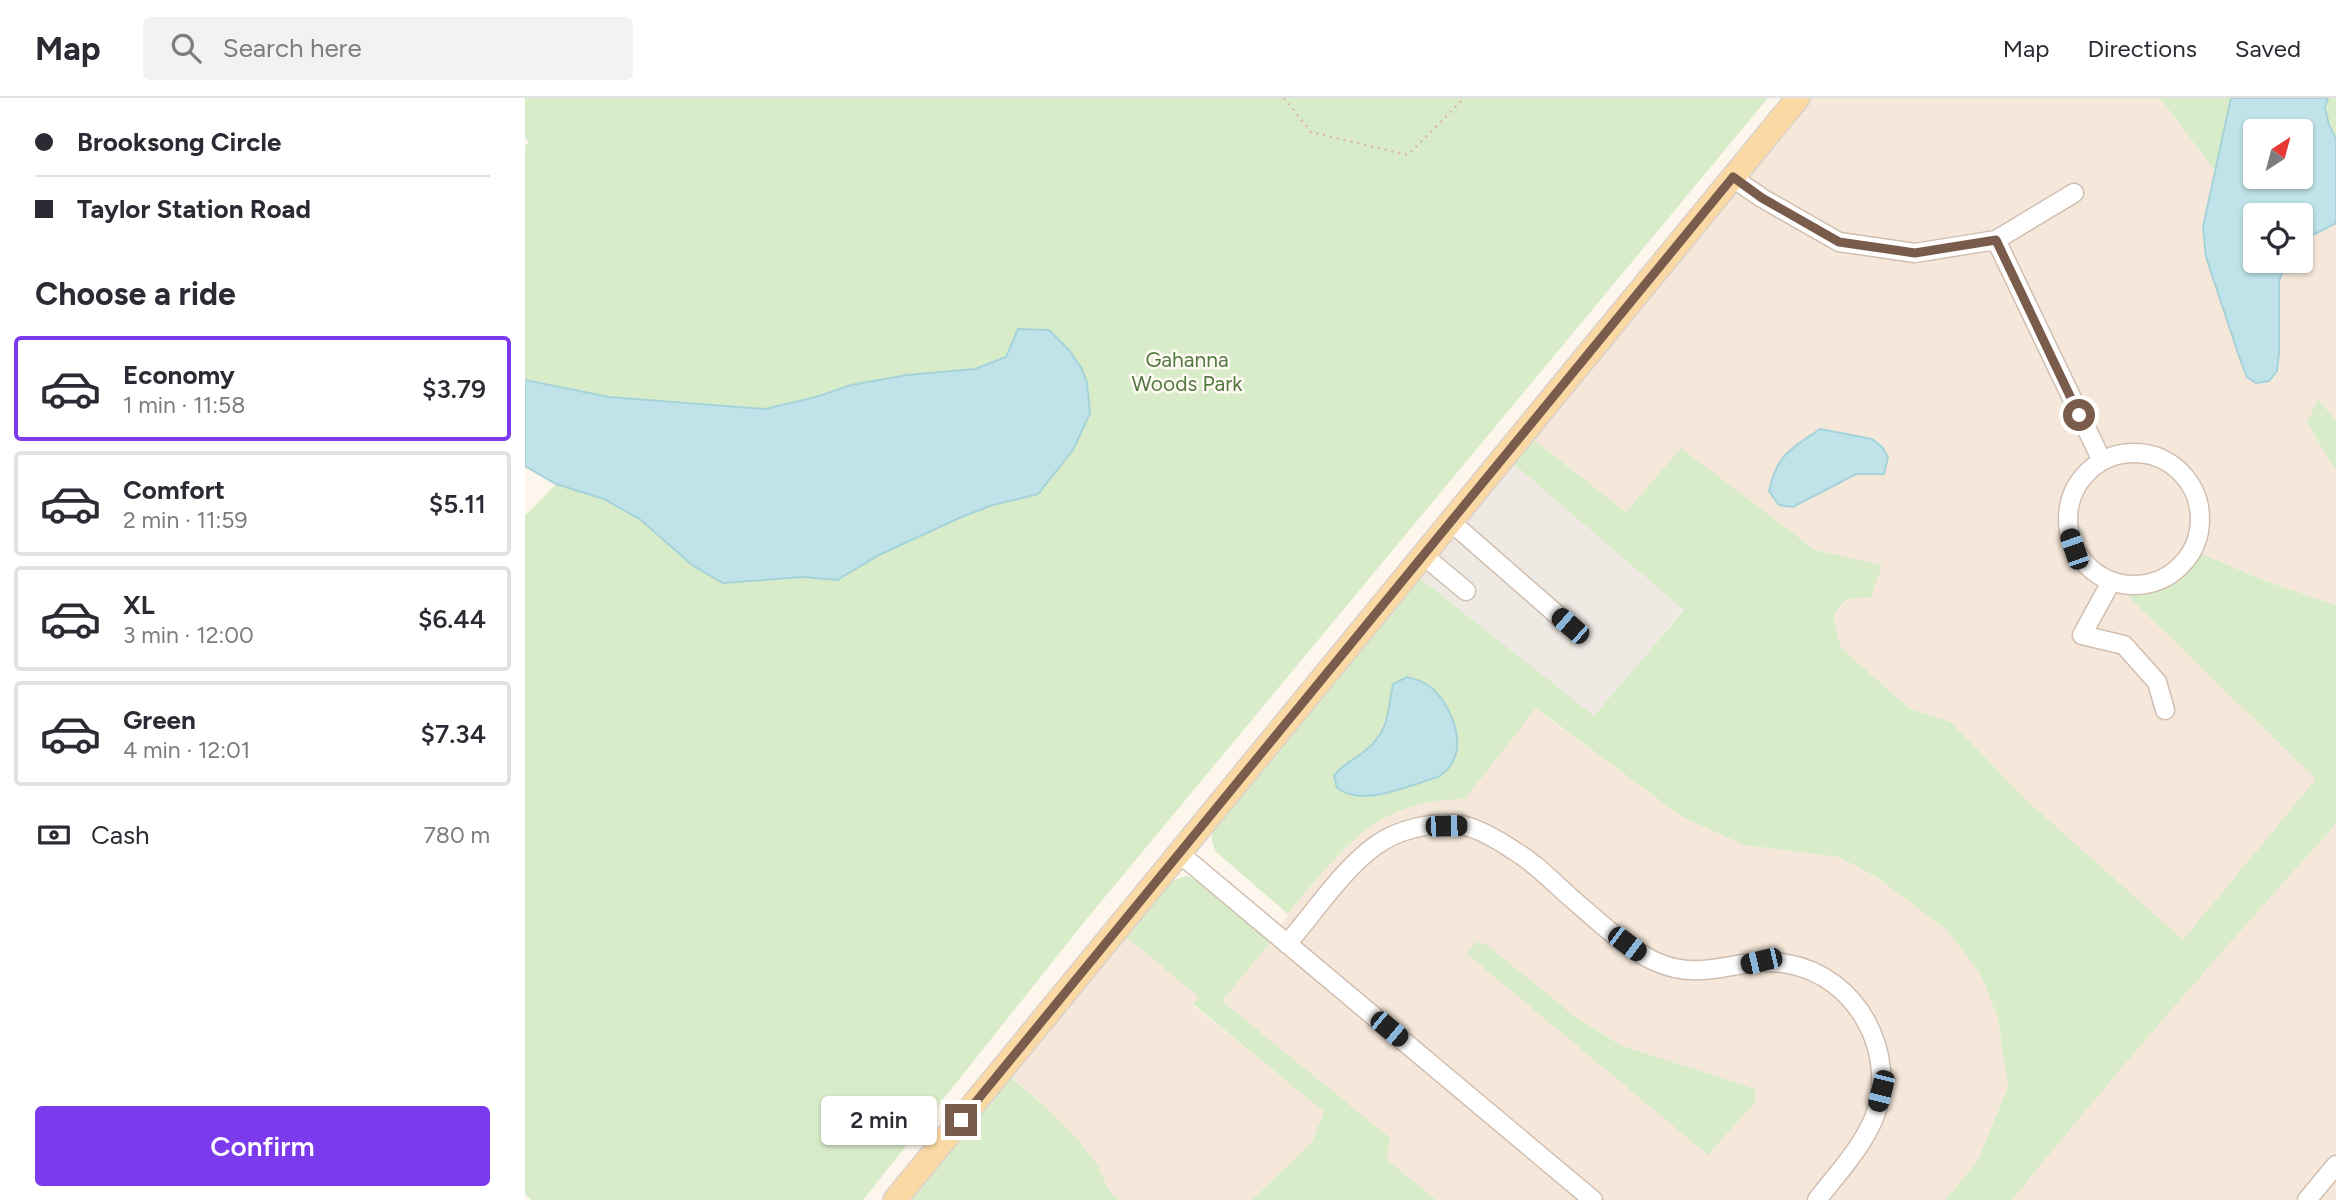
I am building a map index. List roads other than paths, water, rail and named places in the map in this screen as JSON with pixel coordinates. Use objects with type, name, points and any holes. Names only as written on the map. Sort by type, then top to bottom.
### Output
[{"type":"main road","points":[[895,1200],[1797,98]]},
{"type":"street","points":[[1733,177],[1762,198],[1839,242],[1915,253],[1996,240],[2074,193]]},
{"type":"street","points":[[1996,240],[2102,461]]},
{"type":"street","points":[[2133,453],[2150,455],[2179,471],[2189,483],[2197,498],[2199,531],[2186,561],[2174,572],[2144,585],[2111,582],[2096,574],[2074,549],[2067,516],[2070,499],[2077,484],[2088,471],[2102,461],[2133,453]]},
{"type":"street","points":[[1451,522],[1570,626]]},
{"type":"street","points":[[1424,556],[1466,591]]},
{"type":"street","points":[[2111,582],[2082,635],[2125,645],[2157,682],[2165,710]]},
{"type":"street","points":[[1287,944],[1353,866],[1375,845],[1402,831],[1430,826],[1462,825],[1516,851],[1627,944],[1674,969],[1713,971],[1761,961],[1790,964],[1816,974],[1840,990],[1860,1010],[1873,1035],[1882,1063],[1881,1091],[1875,1116],[1862,1143],[1817,1200]]},
{"type":"street","points":[[1179,853],[1593,1200]]},
{"type":"street","points":[[2307,1200],[2336,1165]]},
{"type":"water","points":[[2231,98],[2328,98],[2325,108],[2336,139],[2336,223],[2313,235],[2313,203],[2243,203],[2243,273],[2282,273],[2279,281],[2277,371],[2269,381],[2256,383],[2247,377],[2206,257],[2203,227]]},
{"type":"water","points":[[1018,329],[1049,330],[1069,350],[1082,369],[1087,383],[1090,413],[1073,450],[1038,494],[993,505],[959,518],[879,555],[837,580],[803,577],[723,583],[692,565],[641,520],[604,499],[556,484],[525,466],[525,380],[609,397],[765,409],[816,397],[851,385],[907,375],[975,369],[1006,357]]},
{"type":"water","points":[[1820,429],[1872,439],[1882,447],[1888,457],[1884,474],[1856,474],[1793,507],[1779,505],[1769,491],[1776,469],[1793,448]]},
{"type":"water","points":[[1407,677],[1421,681],[1433,689],[1448,710],[1457,734],[1457,746],[1448,768],[1438,777],[1386,793],[1360,796],[1337,788],[1334,776],[1379,736],[1386,720],[1393,684]]},
{"type":"park label","name":"Gahanna Woods Park","points":[[1187,371]]}]
